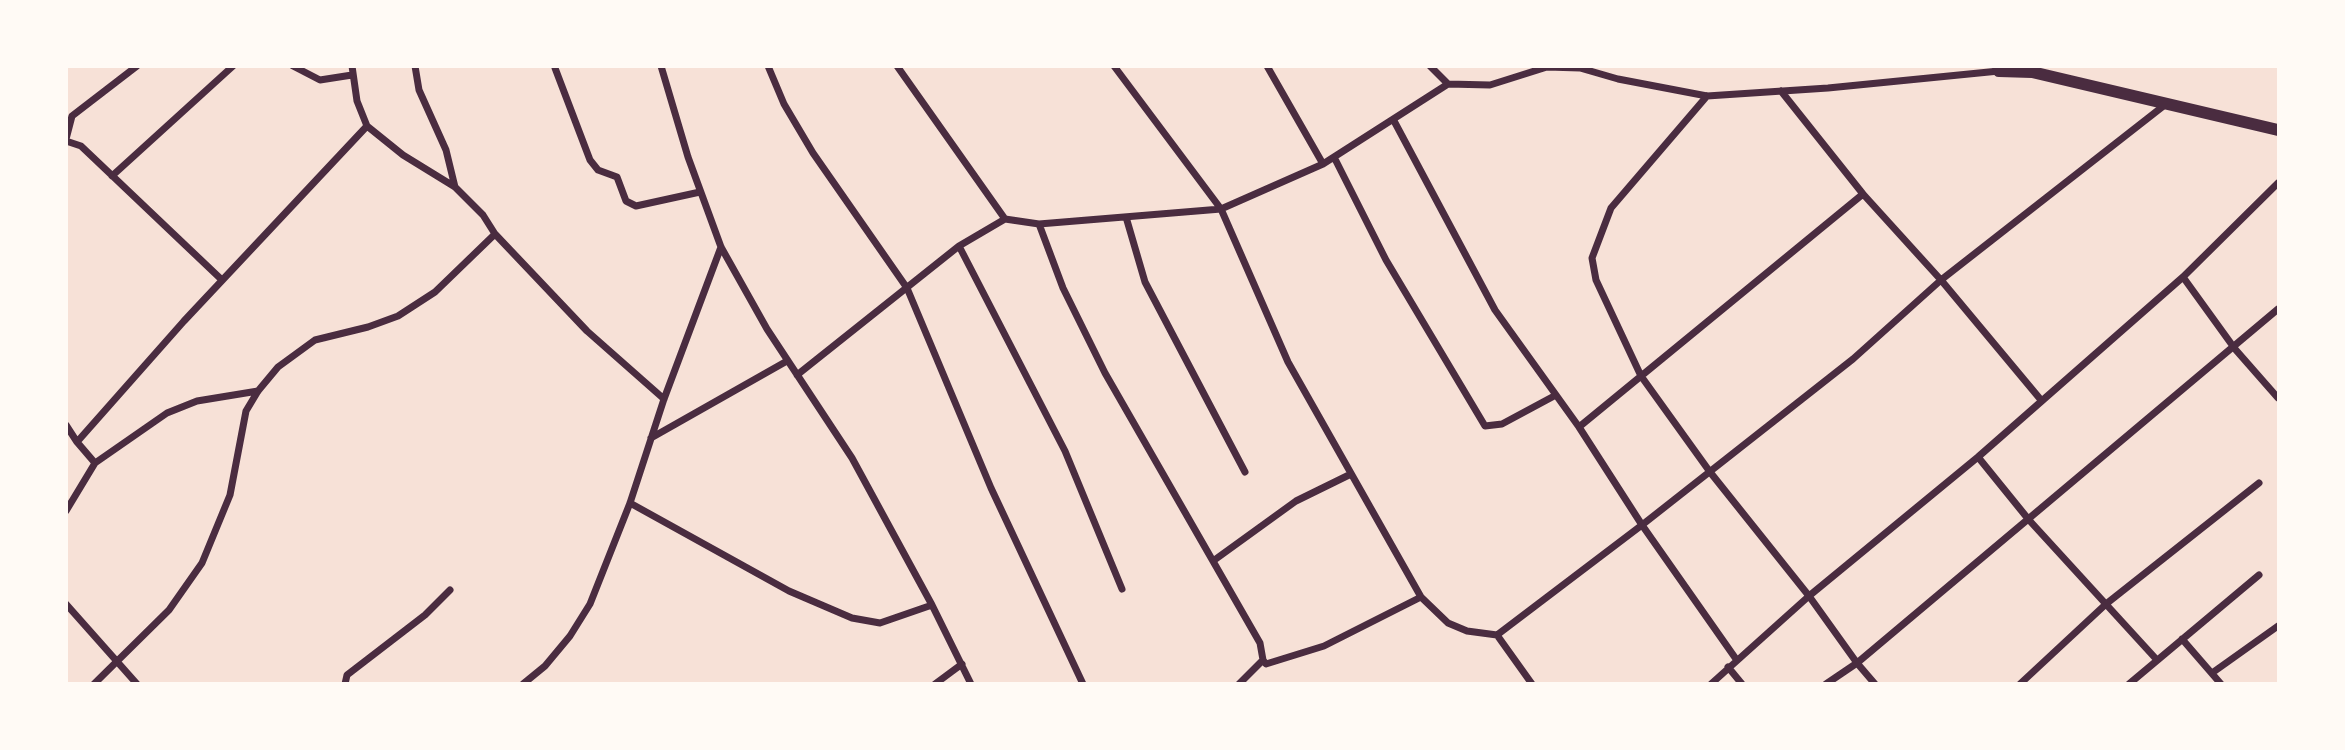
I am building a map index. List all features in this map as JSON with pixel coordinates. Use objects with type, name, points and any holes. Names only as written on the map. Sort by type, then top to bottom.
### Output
[{"type":"street","points":[[137,66],[72,116],[66,140],[81,146],[222,280]]},
{"type":"street","points":[[112,176],[233,66]]},
{"type":"street","points":[[293,66],[320,80],[352,71],[357,101],[368,126],[403,155],[455,187],[483,215],[495,234],[587,331],[664,399]]},
{"type":"street","points":[[415,66],[419,90],[446,150],[455,187]]},
{"type":"street","points":[[661,66],[700,192],[721,247],[787,361],[852,458],[932,605],[971,684]]},
{"type":"street","points":[[768,66],[784,104],[813,153],[908,288],[991,488],[1083,684]]},
{"type":"street","points":[[897,66],[1005,219]]},
{"type":"street","points":[[1114,66],[1221,209],[1288,362],[1422,597],[1448,623],[1466,631],[1497,635],[1853,359],[1941,280],[2167,103]]},
{"type":"street","points":[[1267,66],[1323,164]]},
{"type":"street","points":[[1430,66],[1448,84]]},
{"type":"street","points":[[555,68],[590,160],[598,170],[617,177],[626,201],[636,206],[700,192]]},
{"type":"street","points":[[797,375],[959,246],[1005,219],[1039,224],[1221,209],[1323,164],[1448,84],[1490,85],[1547,68],[1580,68],[1618,79],[1707,96],[1999,69],[2032,72],[2278,130]]},
{"type":"street","points":[[1781,91],[1863,194],[1941,280],[2041,400]]},
{"type":"street","points":[[1707,96],[1611,208],[1592,258],[1597,280],[1641,376],[1710,472],[1875,684]]},
{"type":"street","points":[[1393,119],[1495,310],[1579,427],[1642,525],[1736,659]]},
{"type":"street","points":[[77,442],[222,280],[368,126]]},
{"type":"street","points":[[1334,157],[1386,260],[1485,426],[1502,424],[1556,395]]},
{"type":"street","points":[[1711,684],[1809,596],[1978,457],[2183,277],[2278,183]]},
{"type":"street","points":[[1579,427],[1863,194]]},
{"type":"street","points":[[1126,217],[1145,282],[1245,472]]},
{"type":"street","points":[[1039,224],[1063,288],[1105,373],[1261,643],[1266,664],[1324,646],[1422,597]]},
{"type":"street","points":[[94,684],[169,610],[202,563],[230,495],[246,411],[278,367],[315,340],[368,327],[398,316],[435,292],[495,234]]},
{"type":"street","points":[[959,246],[1065,451],[1122,589]]},
{"type":"street","points":[[523,684],[545,666],[570,636],[590,604],[630,503],[664,399],[721,247]]},
{"type":"street","points":[[2183,277],[2234,347],[2278,398]]},
{"type":"street","points":[[1826,684],[1857,663],[2278,309]]},
{"type":"street","points":[[651,438],[787,361]]},
{"type":"street","points":[[66,511],[95,463],[167,413],[197,401],[258,391]]},
{"type":"street","points":[[66,425],[95,463]]},
{"type":"street","points":[[1978,457],[2029,520],[2157,660]]},
{"type":"street","points":[[1213,561],[1296,500],[1351,474]]},
{"type":"street","points":[[2020,684],[2106,604],[2259,483]]},
{"type":"street","points":[[630,503],[789,591],[852,618],[880,623],[932,605]]},
{"type":"street","points":[[2129,684],[2259,575]]},
{"type":"street","points":[[345,684],[347,675],[425,615],[450,590]]},
{"type":"street","points":[[66,604],[136,684]]},
{"type":"street","points":[[2212,673],[2278,626]]},
{"type":"street","points":[[1497,635],[1532,684]]},
{"type":"street","points":[[2182,639],[2221,684]]},
{"type":"street","points":[[1239,684],[1263,660]]},
{"type":"street","points":[[935,684],[962,664]]},
{"type":"street","points":[[1728,667],[1742,684]]}]
